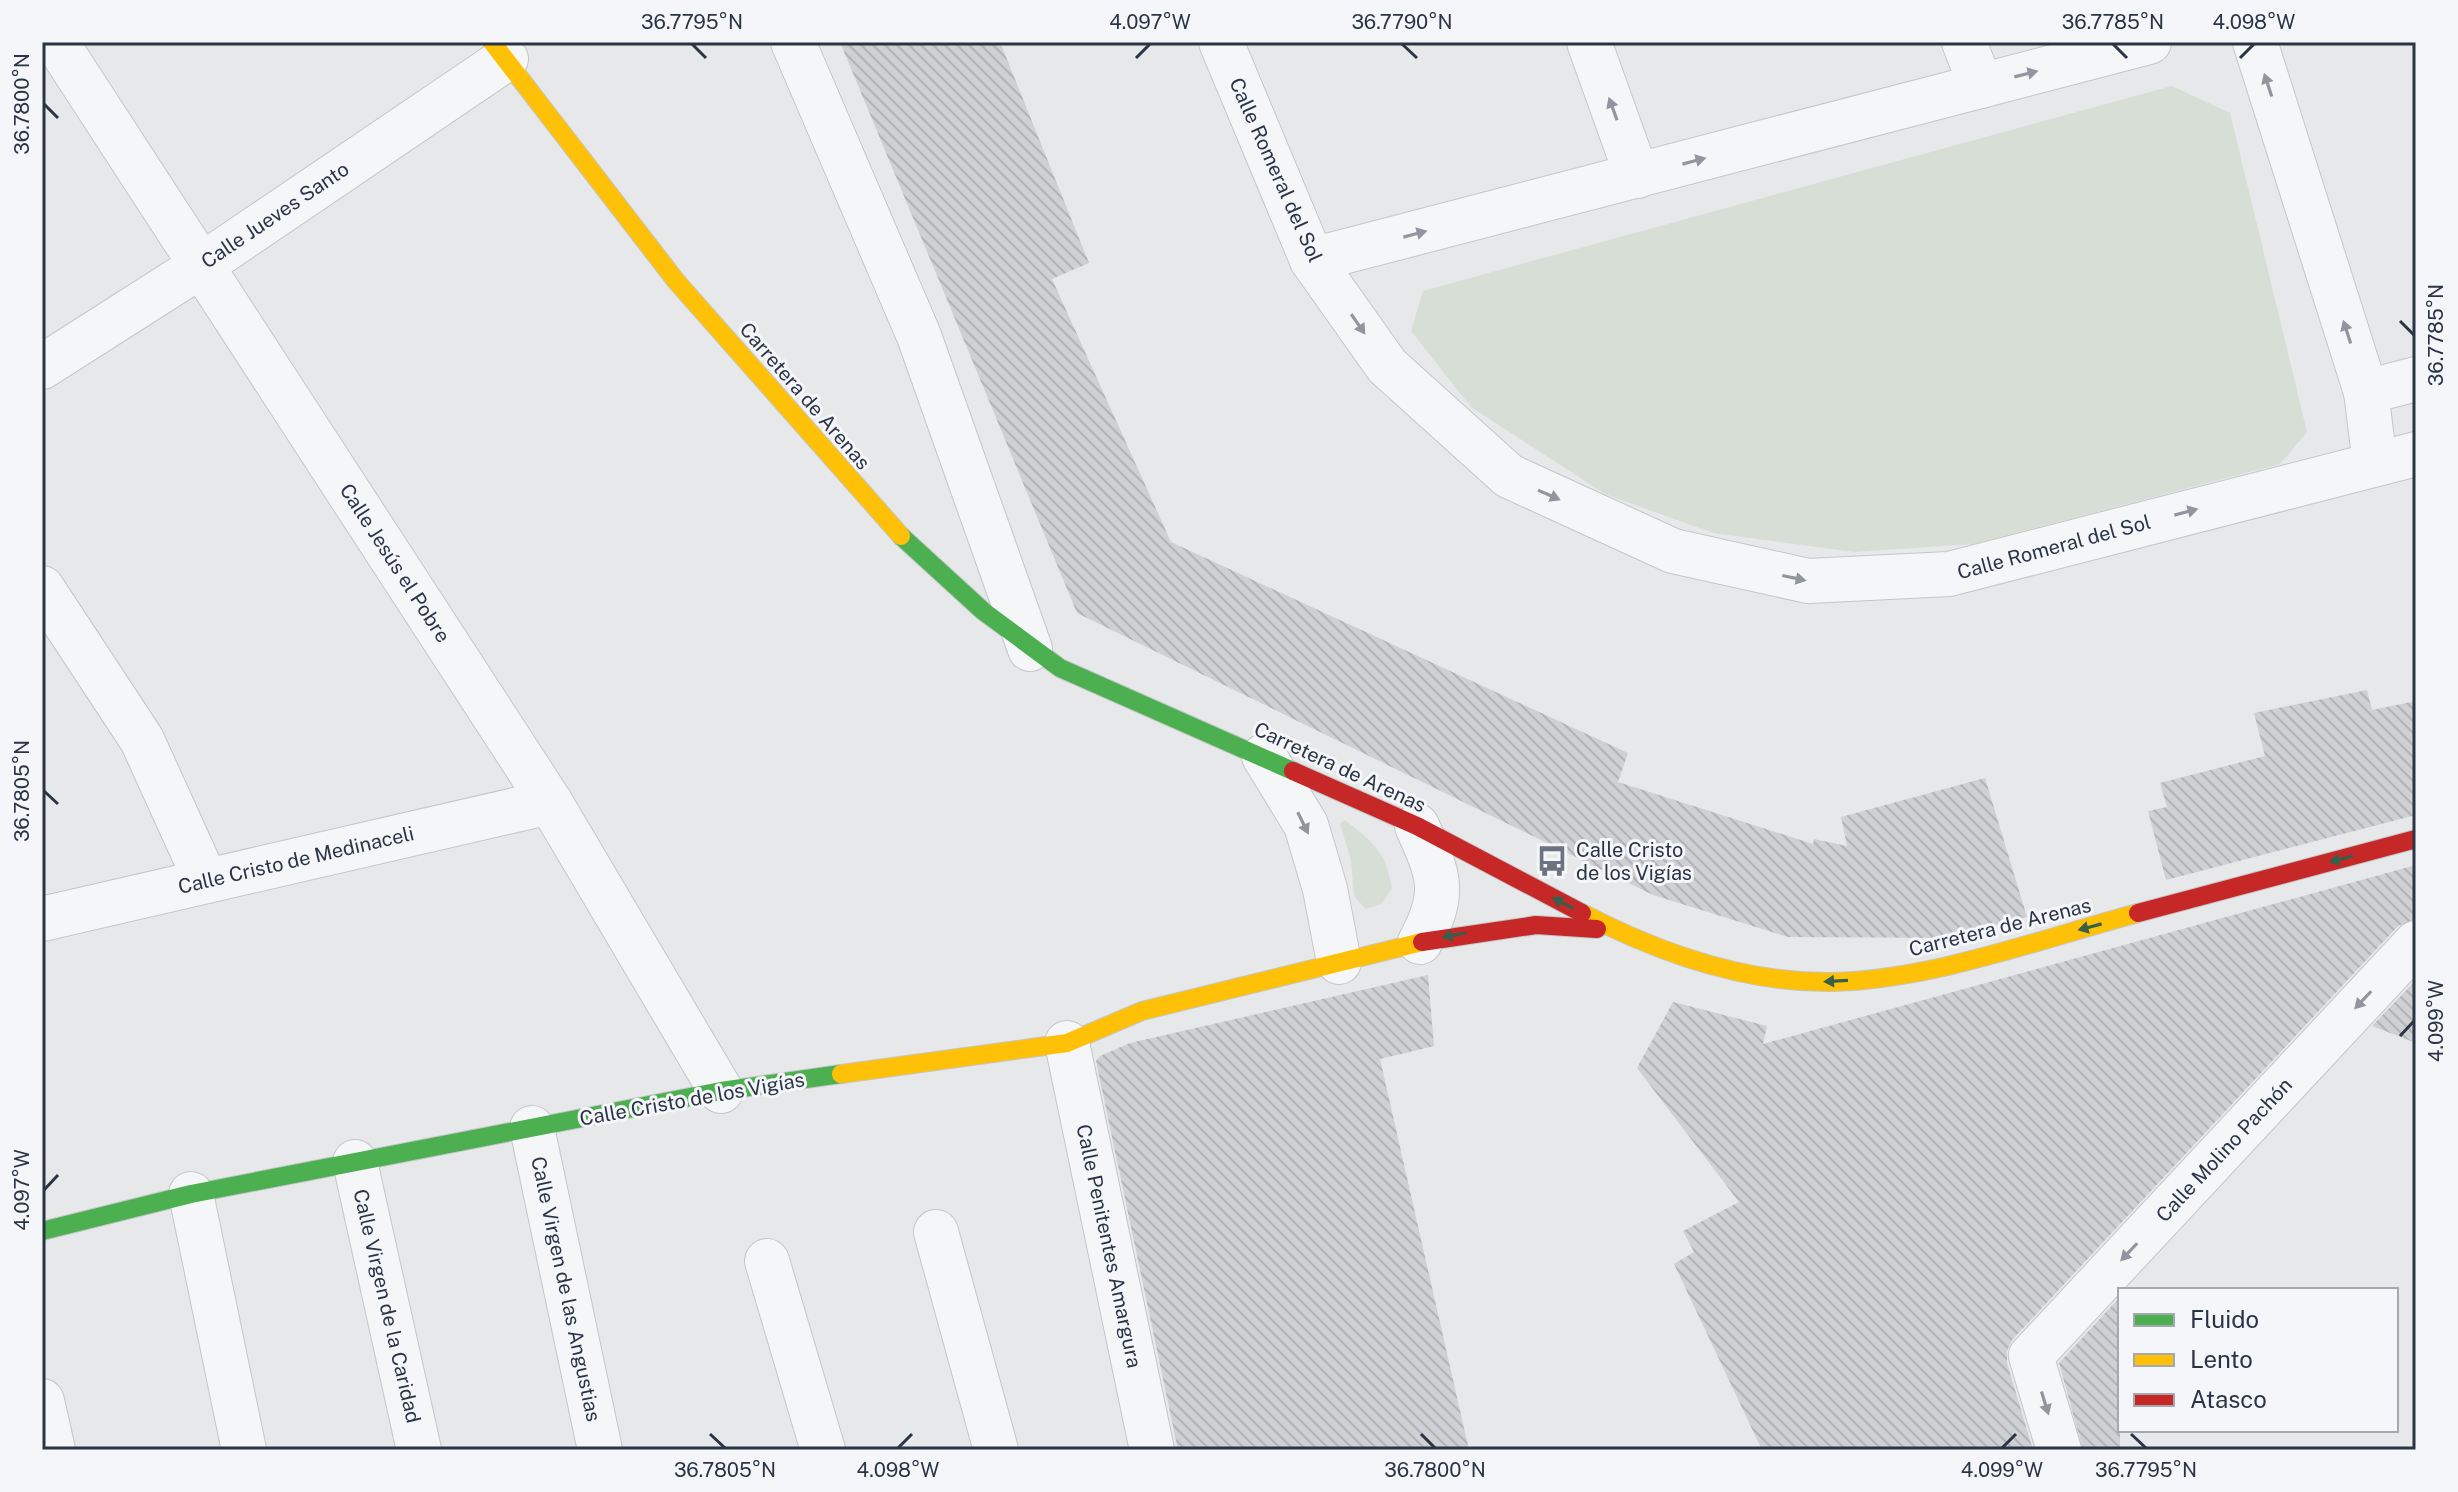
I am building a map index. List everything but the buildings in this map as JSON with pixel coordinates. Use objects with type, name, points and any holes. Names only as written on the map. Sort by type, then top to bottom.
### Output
[{"type":"street","name":"Calle Jesús el Pobre","points":[[56,42],[550,802],[721,1091]]},
{"type":"street","points":[[793,42],[919,336],[1030,649]]},
{"type":"street","name":"Calle Romeral del Sol","points":[[1221,42],[1312,260],[1387,366],[1509,476],[1673,551],[1808,581],[1949,574],[2395,458],[2366,392],[2255,42]]},
{"type":"street","points":[[1589,42],[1637,176]]},
{"type":"street","points":[[1964,42],[1981,86]]},
{"type":"street","points":[[1312,260],[2149,42]]},
{"type":"street","name":"Calle Jueves Santo","points":[[42,367],[202,265],[499,51]]},
{"type":"street","name":"Carretera de Arenas","points":[[499,51],[676,281],[864,498],[889,526],[1030,649],[1060,668],[1417,826],[1615,930],[1738,974],[1831,982],[1927,970],[2416,839]]},
{"type":"street","points":[[2366,392],[2416,379]]},
{"type":"street","points":[[42,588],[142,740],[206,881]]},
{"type":"street","points":[[1264,756],[1306,825],[1325,889],[1339,962]]},
{"type":"street","name":"Calle Cristo de Medinaceli","points":[[42,919],[550,802]]},
{"type":"street","points":[[1417,826],[1437,871],[1436,913],[1420,942]]},
{"type":"street","name":"Calle Cristo de los Vigías","points":[[42,1231],[191,1194],[721,1091],[1067,1043],[1142,1011],[1420,942],[1536,925],[1615,930]]},
{"type":"street","name":"Calle Molino Pachón","points":[[2059,1450],[2031,1356],[2416,943]]},
{"type":"street","name":"Calle Penitentes Amargura","points":[[1067,1043],[1152,1450]]},
{"type":"street","name":"Calle Virgen de las Angustias","points":[[532,1128],[600,1450]]},
{"type":"street","name":"Calle Virgen de la Caridad","points":[[355,1162],[419,1450]]},
{"type":"street","points":[[191,1194],[244,1450]]},
{"type":"street","points":[[936,1232],[996,1450]]},
{"type":"street","points":[[767,1261],[823,1450]]},
{"type":"street","points":[[42,1401],[53,1450]]},
{"type":"shaded area","points":[[2172,86],[2230,113],[2307,432],[2280,464],[1974,544],[1854,552],[1713,533],[1605,494],[1471,407],[1411,331],[1423,291]]},
{"type":"shaded area","points":[[1345,820],[1377,849],[1389,876],[1392,889],[1381,904],[1366,909],[1354,896],[1351,860],[1340,824]]},
{"type":"traffic: fast","points":[[901,536],[983,611],[1060,668],[1293,771]]},
{"type":"traffic: fast","points":[[42,1231],[191,1194],[721,1091],[841,1074]]},
{"type":"traffic: slow","points":[[492,42],[676,281],[901,536]]},
{"type":"traffic: slow","points":[[1582,913],[1671,952],[1734,971],[1799,981],[1831,982],[1869,980],[1947,966],[2138,913]]},
{"type":"traffic: slow","points":[[841,1074],[1067,1043],[1142,1011],[1422,942]]},
{"type":"traffic: jam","points":[[1293,771],[1417,826],[1582,913]]},
{"type":"traffic: jam","points":[[2138,913],[2416,839]]},
{"type":"traffic: jam","points":[[1422,942],[1536,925],[1597,929]]},
{"type":"place","name":"Calle Cristo de los Vigías","points":[[1552,861]]}]
